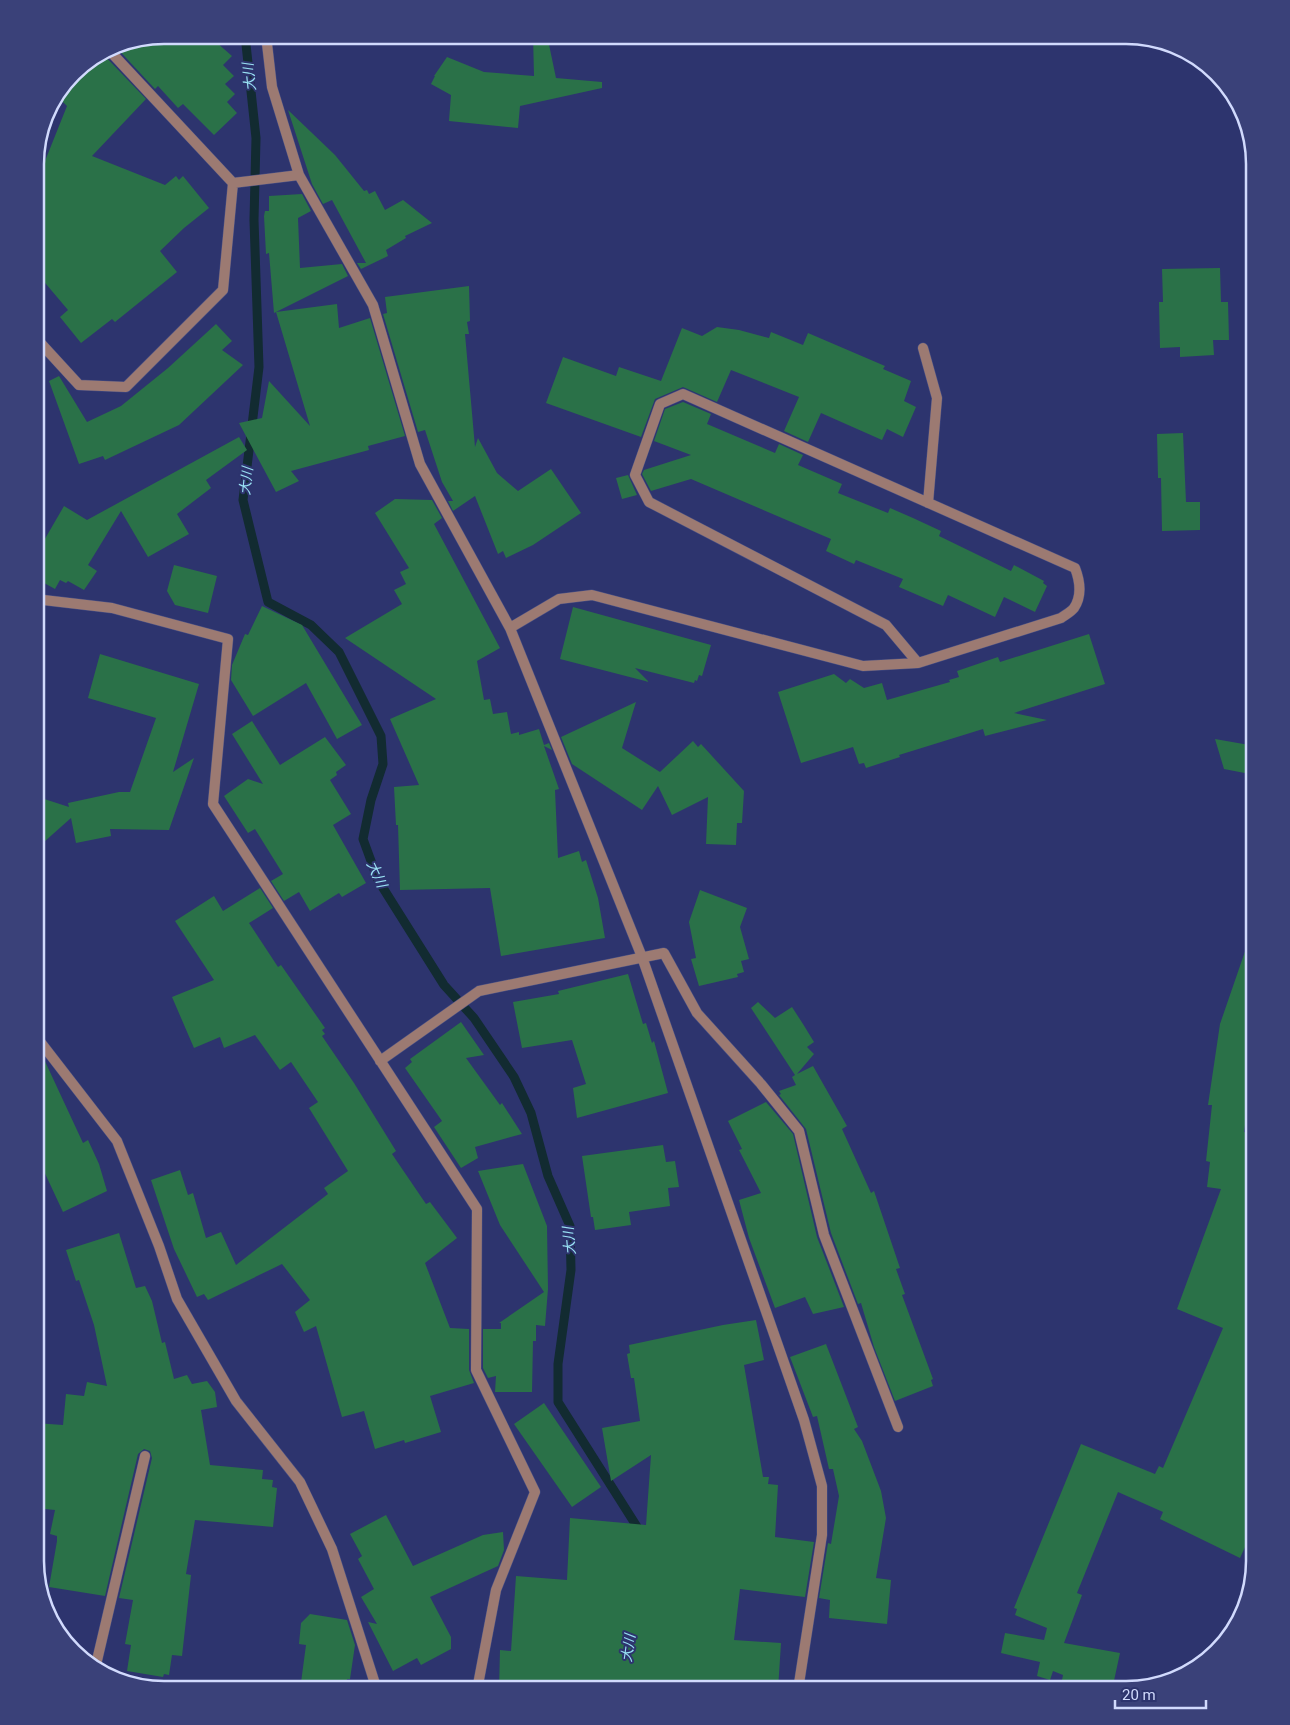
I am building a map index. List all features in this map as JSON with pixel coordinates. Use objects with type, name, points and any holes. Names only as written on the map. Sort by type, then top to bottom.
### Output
[{"type":"street","points":[[267,44],[272,87],[298,175],[373,305],[420,464],[510,628],[642,957],[804,1420],[822,1486],[822,1535],[799,1681]]},
{"type":"street","points":[[44,347],[79,385],[126,387],[223,290],[234,183],[114,55]]},
{"type":"street","points":[[234,183],[298,175]]},
{"type":"street","points":[[923,348],[937,398],[928,503]]},
{"type":"street","points":[[510,628],[559,599],[592,595],[863,666],[918,663],[1061,618],[1074,608],[1079,596],[1080,581],[1075,568],[683,394],[660,404],[635,474],[650,502],[886,624],[918,663]]},
{"type":"street","points":[[44,600],[112,608],[228,639],[213,804],[477,1209],[476,1370],[535,1492],[496,1590],[480,1681]]},
{"type":"street","points":[[380,1061],[479,991],[664,953],[697,1013],[761,1084],[799,1130],[824,1235],[898,1427]]},
{"type":"street","points":[[44,1047],[117,1140],[159,1246],[177,1299],[236,1401],[300,1482],[332,1549],[374,1681]]},
{"type":"street","points":[[97,1661],[145,1456]]},
{"type":"building","points":[[156,44],[218,44],[232,56],[223,65],[234,76],[225,84],[235,94],[227,102],[237,113],[214,135],[183,104],[178,108],[158,86],[155,89],[121,52]]},
{"type":"building","points":[[533,44],[549,44],[556,78],[602,82],[602,88],[520,106],[518,128],[449,121],[451,95],[431,84],[447,57],[484,72],[534,76]]},
{"type":"building","points":[[107,58],[146,99],[92,156],[165,185],[176,176],[179,180],[183,176],[209,208],[160,251],[177,272],[115,322],[112,319],[81,343],[60,317],[68,310],[44,282],[44,164],[67,106],[62,101],[79,79]]},
{"type":"building","points":[[288,110],[335,155],[364,191],[367,190],[369,194],[375,191],[385,210],[403,200],[432,223],[405,236],[406,238],[386,250],[388,256],[361,269],[357,263],[366,263],[332,200],[323,204],[312,184]]},
{"type":"building","points":[[302,194],[311,211],[298,218],[300,268],[342,264],[348,276],[274,313],[269,253],[266,254],[265,211],[269,211],[269,196]]},
{"type":"building","points":[[1220,268],[1221,302],[1228,302],[1229,340],[1213,340],[1214,355],[1180,357],[1180,347],[1160,348],[1159,302],[1163,302],[1162,269]]},
{"type":"building","points":[[469,286],[470,321],[467,322],[469,334],[465,334],[475,447],[478,438],[497,473],[518,491],[551,469],[581,513],[533,545],[506,558],[503,551],[498,554],[475,496],[453,511],[448,501],[453,501],[442,482],[425,430],[418,432],[383,314],[387,313],[385,297]]},
{"type":"building","points":[[337,304],[339,328],[370,318],[405,436],[368,446],[369,450],[291,471],[299,481],[276,492],[239,423],[262,418],[269,381],[310,426],[276,312]]},
{"type":"building","points":[[216,324],[232,341],[222,350],[243,365],[179,425],[105,460],[103,456],[79,464],[49,381],[59,376],[87,422],[121,406],[168,368]]},
{"type":"building","points":[[717,327],[739,330],[769,338],[771,332],[803,345],[808,333],[885,366],[883,369],[911,381],[904,401],[916,407],[903,437],[887,429],[882,440],[821,413],[808,442],[784,431],[799,397],[731,370],[717,402],[683,387],[655,399],[641,437],[546,403],[563,357],[616,376],[619,367],[661,381],[682,328],[702,336]]},
{"type":"building","points":[[683,402],[711,414],[707,424],[775,453],[779,444],[803,455],[798,465],[842,484],[838,493],[888,513],[890,508],[941,531],[939,536],[1011,571],[1014,565],[1044,581],[1043,583],[1047,586],[1035,612],[1004,597],[995,617],[948,595],[943,606],[899,587],[903,579],[856,560],[854,564],[826,551],[831,539],[691,479],[651,491],[642,474],[644,470],[691,455],[654,441],[665,409]]},
{"type":"building","points":[[1183,433],[1186,502],[1200,502],[1200,530],[1162,531],[1161,478],[1158,478],[1157,434]]},
{"type":"building","points":[[239,437],[247,450],[206,480],[211,488],[177,514],[189,534],[148,557],[121,511],[88,565],[97,571],[84,590],[68,581],[66,583],[60,580],[55,589],[44,583],[44,540],[64,506],[87,520]]},
{"type":"building","points":[[628,475],[637,495],[622,499],[616,478]]},
{"type":"building","points":[[395,499],[432,500],[442,518],[434,524],[500,648],[477,661],[484,700],[490,699],[493,714],[507,712],[511,734],[519,732],[519,735],[539,729],[544,745],[549,743],[552,750],[544,746],[559,789],[555,790],[558,858],[579,851],[582,862],[586,860],[598,898],[605,938],[501,956],[490,888],[400,890],[398,825],[396,825],[394,787],[419,785],[390,719],[436,699],[345,638],[402,604],[394,590],[406,584],[400,572],[409,568],[375,513]]},
{"type":"building","points":[[174,565],[217,576],[208,613],[175,605],[167,591]]},
{"type":"building","points":[[262,606],[302,625],[362,725],[337,739],[306,683],[253,716],[231,680],[232,665],[245,634],[248,635]]},
{"type":"building","points":[[573,607],[711,645],[702,676],[699,675],[694,683],[635,668],[649,682],[560,659]]},
{"type":"building","points":[[1089,634],[1105,684],[1014,713],[1047,720],[985,736],[983,729],[899,755],[900,757],[866,768],[864,763],[859,764],[853,747],[801,763],[778,692],[834,674],[846,683],[850,679],[864,688],[882,683],[887,700],[950,682],[949,680],[959,677],[957,671],[998,657],[1000,662]]},
{"type":"building","points":[[100,654],[199,684],[173,772],[194,758],[169,830],[110,829],[111,836],[76,843],[71,818],[44,842],[44,799],[69,807],[68,803],[119,792],[130,792],[156,718],[88,698]]},
{"type":"building","points":[[636,702],[622,748],[660,772],[693,741],[698,747],[701,744],[744,791],[742,823],[737,823],[736,845],[706,844],[708,797],[672,815],[658,786],[642,810],[572,764],[561,737]]},
{"type":"building","points":[[252,721],[280,765],[325,737],[346,765],[336,772],[337,775],[330,780],[351,814],[333,825],[366,883],[342,897],[339,893],[310,911],[299,892],[284,901],[271,881],[283,874],[255,829],[248,833],[224,796],[248,779],[263,784],[232,734]]},
{"type":"building","points":[[1215,739],[1246,744],[1246,773],[1224,769]]},
{"type":"building","points":[[260,888],[273,908],[249,923],[278,967],[281,965],[325,1028],[322,1030],[325,1034],[322,1036],[396,1151],[392,1154],[426,1204],[430,1202],[457,1238],[425,1263],[450,1328],[469,1329],[469,1370],[474,1383],[430,1396],[441,1432],[405,1443],[404,1440],[375,1449],[364,1411],[342,1417],[316,1326],[304,1332],[295,1312],[310,1300],[282,1264],[208,1300],[204,1294],[197,1297],[174,1249],[151,1180],[180,1170],[188,1195],[193,1193],[206,1238],[221,1232],[236,1265],[328,1194],[324,1188],[348,1171],[309,1108],[318,1102],[291,1062],[280,1070],[255,1035],[224,1048],[220,1037],[194,1048],[172,997],[214,980],[175,921],[214,896],[223,911]]},
{"type":"building","points":[[700,890],[747,908],[740,927],[749,959],[741,961],[744,972],[737,974],[738,977],[699,986],[691,959],[696,958],[689,922]]},
{"type":"building","points":[[1246,949],[1246,1119],[1244,1132],[1246,1132],[1246,1545],[1240,1558],[1160,1519],[1163,1512],[1118,1492],[1077,1593],[1082,1595],[1064,1643],[1120,1653],[1114,1681],[1062,1681],[1063,1675],[1053,1671],[1050,1680],[1037,1676],[1040,1662],[1001,1653],[1005,1633],[1044,1640],[1047,1628],[1015,1615],[1017,1609],[1014,1608],[1081,1444],[1155,1474],[1159,1466],[1163,1468],[1223,1328],[1177,1309],[1221,1189],[1207,1187],[1210,1162],[1206,1161],[1212,1105],[1208,1105],[1220,1024]]},
{"type":"building","points":[[628,974],[643,1024],[646,1023],[652,1043],[654,1041],[668,1093],[577,1118],[573,1088],[586,1084],[572,1040],[522,1048],[513,1002],[559,994],[558,991]]},
{"type":"building","points":[[758,1002],[775,1018],[792,1007],[814,1042],[807,1047],[814,1054],[797,1074],[813,1066],[847,1126],[842,1129],[871,1193],[874,1191],[900,1268],[896,1269],[905,1294],[902,1295],[933,1379],[931,1380],[933,1386],[895,1401],[874,1347],[861,1303],[858,1304],[831,1233],[806,1129],[779,1095],[781,1094],[779,1091],[796,1085],[792,1077],[795,1075],[751,1008]]},
{"type":"building","points":[[461,1022],[484,1055],[466,1058],[500,1105],[502,1103],[522,1134],[475,1147],[478,1158],[461,1168],[434,1127],[442,1121],[405,1068],[412,1062],[410,1059]]},
{"type":"building","points":[[44,1059],[83,1143],[88,1140],[99,1164],[107,1191],[63,1212],[44,1171]]},
{"type":"building","points":[[766,1102],[793,1134],[817,1237],[844,1307],[813,1314],[805,1297],[775,1308],[749,1238],[739,1200],[761,1193],[739,1150],[742,1149],[728,1121]]},
{"type":"building","points":[[663,1145],[666,1162],[675,1161],[679,1187],[668,1188],[670,1206],[629,1212],[631,1225],[595,1230],[593,1217],[591,1217],[582,1156]]},
{"type":"building","points":[[523,1164],[547,1226],[548,1289],[545,1326],[536,1325],[536,1341],[533,1341],[532,1392],[495,1392],[496,1376],[488,1378],[483,1368],[483,1329],[501,1329],[501,1323],[499,1323],[544,1292],[500,1225],[478,1171]]},
{"type":"building","points":[[119,1233],[136,1288],[145,1286],[152,1301],[162,1343],[165,1342],[174,1379],[187,1375],[192,1384],[207,1381],[215,1392],[217,1407],[201,1410],[210,1465],[263,1470],[262,1479],[273,1480],[272,1487],[277,1488],[273,1527],[195,1520],[186,1574],[191,1575],[182,1656],[172,1655],[169,1675],[164,1674],[163,1677],[127,1671],[131,1645],[125,1644],[133,1600],[119,1598],[152,1458],[150,1451],[144,1449],[138,1454],[105,1596],[49,1587],[57,1536],[50,1534],[55,1510],[44,1509],[44,1424],[63,1425],[66,1394],[84,1396],[87,1382],[107,1386],[94,1325],[79,1280],[76,1281],[66,1250]]},
{"type":"building","points":[[756,1320],[764,1360],[744,1365],[763,1477],[769,1477],[768,1484],[778,1485],[775,1537],[814,1542],[805,1597],[740,1589],[734,1640],[781,1643],[779,1681],[499,1681],[500,1650],[511,1651],[516,1576],[567,1580],[570,1518],[646,1525],[651,1455],[611,1481],[602,1428],[640,1421],[634,1378],[631,1378],[627,1354],[630,1353],[629,1345]]},
{"type":"building","points":[[826,1344],[858,1427],[854,1429],[862,1441],[881,1491],[886,1518],[876,1578],[891,1580],[887,1624],[829,1618],[830,1600],[819,1598],[828,1543],[831,1544],[839,1496],[833,1469],[829,1469],[817,1416],[813,1417],[790,1357]]},
{"type":"building","points":[[544,1403],[601,1487],[572,1507],[514,1424]]},
{"type":"building","points":[[386,1515],[413,1566],[483,1535],[503,1532],[504,1550],[498,1566],[430,1597],[451,1637],[451,1649],[421,1665],[417,1658],[393,1671],[368,1622],[377,1624],[361,1597],[374,1589],[358,1559],[362,1556],[350,1534]]},
{"type":"building","points":[[310,1614],[347,1620],[355,1645],[350,1679],[347,1679],[347,1681],[301,1681],[306,1645],[299,1644],[301,1623]]},
{"type":"waterway","name":"大川","points":[[246,44],[256,138],[254,220],[259,367],[243,500],[268,602],[311,625],[339,652],[381,736],[383,764],[371,800],[363,839],[378,880],[444,985],[474,1018],[514,1077],[531,1113],[548,1176],[570,1226],[571,1270],[558,1364],[558,1402],[641,1533]]},
{"type":"waterway","name":"大川","points":[[623,1681],[624,1674]]}]
